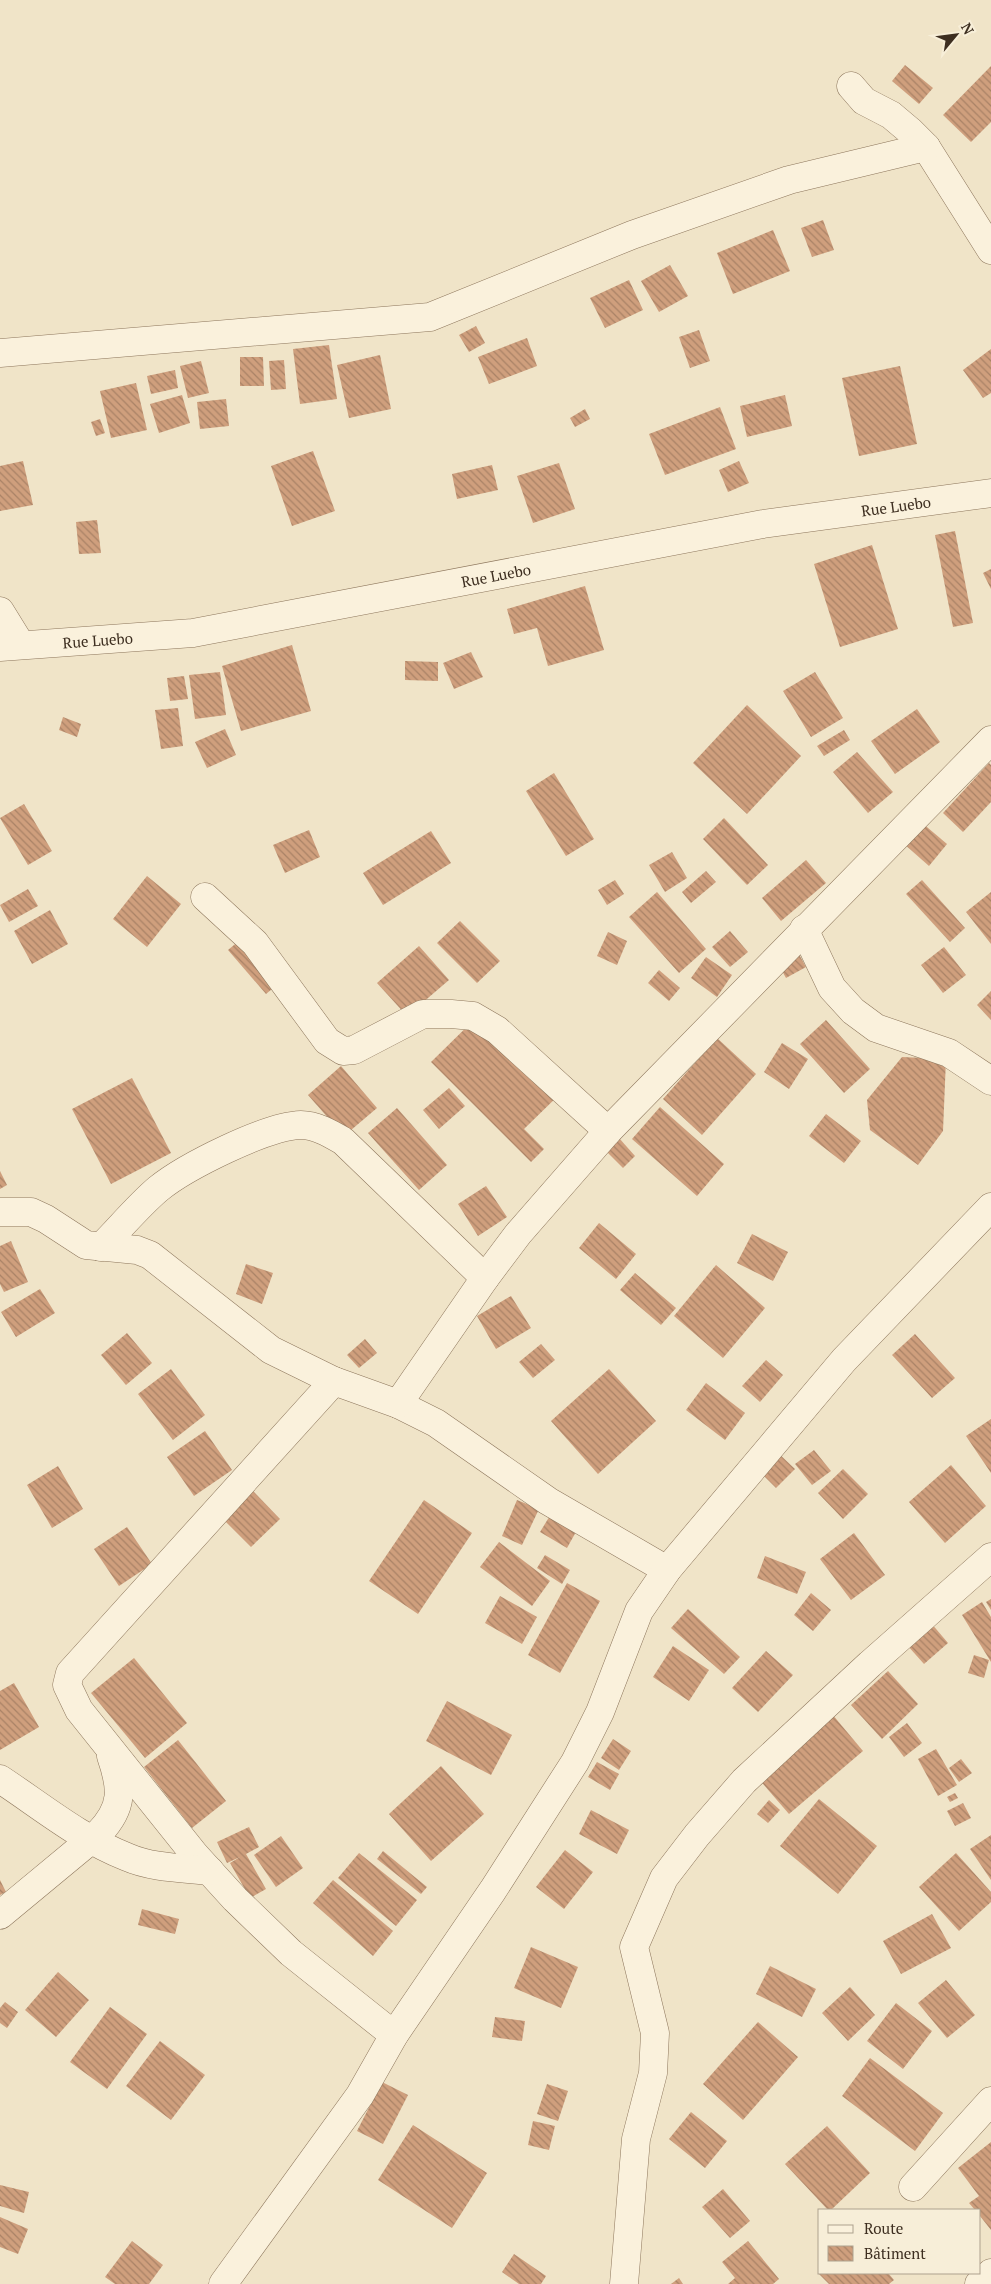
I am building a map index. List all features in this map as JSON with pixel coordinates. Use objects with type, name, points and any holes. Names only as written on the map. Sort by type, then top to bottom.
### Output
[{"type":"street","points":[[851,86],[864,101],[891,115],[910,130],[926,147],[991,250]]},
{"type":"street","points":[[0,353],[430,317],[632,235],[789,180],[926,147]]},
{"type":"street","name":"Rue Luebo","points":[[10,646],[193,633],[763,524],[991,493]]},
{"type":"street","points":[[0,611],[10,646]]},
{"type":"street","points":[[398,1404],[485,1278],[518,1234],[608,1131],[991,740]]},
{"type":"street","points":[[205,897],[256,943],[328,1041],[343,1051],[354,1050],[368,1044],[423,1014],[473,1016],[497,1030],[608,1131]]},
{"type":"street","points":[[804,929],[832,988],[853,1011],[876,1028],[949,1053],[991,1081]]},
{"type":"street","points":[[101,1246],[158,1189],[214,1154],[279,1129],[302,1125],[324,1130],[343,1141],[485,1278]]},
{"type":"street","points":[[223,2284],[360,2095],[394,2035],[493,1890],[575,1762],[600,1712],[639,1611],[667,1570],[844,1360],[991,1207]]},
{"type":"street","points":[[0,1212],[31,1212],[46,1218],[86,1244],[136,1250],[150,1255],[271,1350],[334,1381],[398,1404],[436,1423],[548,1501],[667,1570]]},
{"type":"street","points":[[334,1381],[70,1672],[67,1685],[79,1710],[109,1750],[235,1899],[291,1953],[394,2035]]},
{"type":"street","points":[[624,2284],[636,2139],[653,2073],[655,2033],[634,1947],[664,1878],[697,1835],[744,1781],[870,1664],[991,1557]]},
{"type":"street","points":[[0,1915],[91,1840],[111,1821],[117,1809],[120,1788],[109,1750]]},
{"type":"street","points":[[0,1779],[91,1840],[128,1858],[210,1871]]},
{"type":"street","points":[[913,2187],[991,2100]]},
{"type":"street","points":[[979,2284],[991,2273]]},
{"type":"building","points":[[905,65],[933,88],[919,104],[892,81]]},
{"type":"building","points":[[991,66],[991,122],[971,142],[943,115]]},
{"type":"building","points":[[823,220],[834,250],[812,257],[801,228]]},
{"type":"building","points":[[773,230],[790,271],[733,294],[717,253]]},
{"type":"building","points":[[670,265],[688,296],[659,312],[641,281]]},
{"type":"building","points":[[629,280],[643,310],[605,328],[590,298]]},
{"type":"building","points":[[476,326],[485,343],[469,352],[459,335]]},
{"type":"building","points":[[699,330],[710,361],[690,368],[679,337]]},
{"type":"building","points":[[527,338],[537,366],[489,384],[478,357]]},
{"type":"building","points":[[329,345],[337,399],[300,404],[293,349]]},
{"type":"building","points":[[991,349],[991,393],[983,398],[963,370]]},
{"type":"building","points":[[380,355],[391,409],[349,418],[337,365]]},
{"type":"building","points":[[240,357],[263,357],[264,386],[240,386]]},
{"type":"building","points":[[284,360],[286,389],[271,390],[269,361]]},
{"type":"building","points":[[201,361],[209,393],[188,398],[180,366]]},
{"type":"building","points":[[900,366],[917,444],[859,456],[842,378]]},
{"type":"building","points":[[175,370],[178,388],[151,394],[147,376]]},
{"type":"building","points":[[136,383],[147,430],[111,438],[100,391]]},
{"type":"building","points":[[182,395],[190,423],[159,433],[150,404]]},
{"type":"building","points":[[785,395],[792,426],[747,437],[740,406]]},
{"type":"building","points":[[226,399],[229,426],[200,429],[197,402]]},
{"type":"building","points":[[720,407],[736,449],[665,475],[649,434]]},
{"type":"building","points":[[585,409],[590,419],[575,427],[570,418]]},
{"type":"building","points":[[100,419],[105,433],[96,436],[91,422]]},
{"type":"building","points":[[313,451],[335,511],[292,526],[271,466]]},
{"type":"building","points":[[23,461],[33,505],[0,511],[0,466]]},
{"type":"building","points":[[739,461],[749,483],[728,492],[719,470]]},
{"type":"building","points":[[559,463],[575,509],[533,523],[517,476]]},
{"type":"building","points":[[492,465],[498,490],[457,499],[452,474]]},
{"type":"building","points":[[97,520],[101,553],[79,554],[76,522]]},
{"type":"building","points":[[955,531],[973,623],[953,627],[935,535]]},
{"type":"building","points":[[872,545],[898,629],[840,647],[814,564]]},
{"type":"building","points":[[991,569],[991,589],[983,573]]},
{"type":"building","points":[[585,586],[604,650],[548,666],[537,628],[514,634],[507,609]]},
{"type":"building","points":[[292,645],[311,711],[241,731],[222,666]]},
{"type":"building","points":[[471,652],[483,677],[454,689],[443,663]]},
{"type":"building","points":[[405,661],[438,662],[438,681],[405,680]]},
{"type":"building","points":[[220,672],[226,715],[195,719],[189,675]]},
{"type":"building","points":[[815,672],[843,718],[811,737],[783,691]]},
{"type":"building","points":[[184,676],[188,699],[170,701],[167,678]]},
{"type":"building","points":[[747,705],[801,756],[747,814],[693,763]]},
{"type":"building","points":[[178,708],[183,746],[161,749],[155,710]]},
{"type":"building","points":[[917,709],[940,742],[895,774],[871,741]]},
{"type":"building","points":[[63,717],[81,724],[77,737],[59,730]]},
{"type":"building","points":[[225,729],[236,755],[207,768],[195,742]]},
{"type":"building","points":[[844,730],[850,740],[824,756],[817,746]]},
{"type":"building","points":[[857,752],[893,792],[868,813],[833,772]]},
{"type":"building","points":[[989,763],[991,765],[991,802],[963,832],[943,813]]},
{"type":"building","points":[[554,773],[594,839],[566,856],[526,791]]},
{"type":"building","points":[[24,804],[52,851],[28,865],[0,818]]},
{"type":"building","points":[[724,818],[768,865],[747,885],[703,839]]},
{"type":"building","points":[[921,822],[947,844],[929,866],[903,843]]},
{"type":"building","points":[[309,830],[320,857],[285,873],[273,845]]},
{"type":"building","points":[[431,831],[451,863],[383,905],[363,873]]},
{"type":"building","points":[[672,852],[687,878],[665,892],[649,865]]},
{"type":"building","points":[[806,860],[826,883],[781,921],[762,898]]},
{"type":"building","points":[[706,871],[716,882],[691,903],[682,892]]},
{"type":"building","points":[[147,876],[181,904],[147,947],[113,919]]},
{"type":"building","points":[[615,880],[624,894],[607,905],[598,890]]},
{"type":"building","points":[[922,880],[965,928],[950,942],[906,894]]},
{"type":"building","points":[[28,889],[38,906],[9,922],[0,905]]},
{"type":"building","points":[[657,892],[706,949],[679,973],[629,917]]},
{"type":"building","points":[[991,892],[991,944],[966,912]]},
{"type":"building","points":[[50,910],[68,944],[32,964],[14,931]]},
{"type":"building","points":[[460,921],[500,961],[477,983],[437,943]]},
{"type":"building","points":[[730,931],[748,952],[730,967],[712,947]]},
{"type":"building","points":[[608,932],[627,941],[617,965],[597,956]]},
{"type":"building","points":[[246,935],[284,979],[266,994],[228,950]]},
{"type":"building","points":[[419,946],[449,980],[407,1016],[377,983]]},
{"type":"building","points":[[944,947],[966,975],[943,993],[921,965]]},
{"type":"building","points":[[796,949],[806,967],[786,978],[776,960]]},
{"type":"building","points":[[706,957],[732,975],[717,997],[691,978]]},
{"type":"building","points":[[659,970],[680,988],[669,1001],[648,983]]},
{"type":"building","points":[[991,991],[991,1020],[977,1005]]},
{"type":"building","points":[[483,1011],[563,1091],[524,1129],[544,1149],[531,1162],[431,1062]]},
{"type":"building","points":[[826,1020],[870,1069],[844,1093],[800,1044]]},
{"type":"building","points":[[717,1038],[756,1074],[702,1135],[663,1099]]},
{"type":"building","points":[[782,1043],[808,1059],[789,1089],[764,1072]]},
{"type":"building","points":[[902,1057],[946,1059],[943,1131],[918,1165],[870,1130],[867,1100]]},
{"type":"building","points":[[341,1066],[377,1108],[344,1136],[308,1095]]},
{"type":"building","points":[[132,1078],[171,1153],[111,1184],[72,1109]]},
{"type":"building","points":[[449,1088],[465,1106],[439,1129],[423,1110]]},
{"type":"building","points":[[660,1107],[724,1164],[697,1196],[632,1139]]},
{"type":"building","points":[[397,1108],[447,1165],[419,1190],[368,1133]]},
{"type":"building","points":[[826,1114],[861,1141],[844,1163],[809,1136]]},
{"type":"building","points":[[619,1138],[635,1156],[623,1168],[606,1151]]},
{"type":"building","points":[[0,1171],[7,1185],[0,1189]]},
{"type":"building","points":[[486,1186],[507,1217],[478,1236],[458,1204]]},
{"type":"building","points":[[599,1223],[636,1254],[616,1279],[579,1248]]},
{"type":"building","points":[[752,1234],[788,1252],[773,1281],[737,1263]]},
{"type":"building","points":[[11,1241],[28,1282],[4,1292],[0,1284],[0,1246]]},
{"type":"building","points":[[246,1264],[273,1273],[262,1304],[236,1294]]},
{"type":"building","points":[[716,1265],[765,1308],[723,1358],[674,1316]]},
{"type":"building","points":[[635,1273],[676,1308],[661,1325],[620,1290]]},
{"type":"building","points":[[40,1289],[55,1313],[16,1337],[1,1312]]},
{"type":"building","points":[[511,1296],[531,1328],[496,1349],[477,1316]]},
{"type":"building","points":[[127,1333],[152,1363],[126,1385],[101,1355]]},
{"type":"building","points":[[915,1334],[955,1378],[932,1398],[892,1355]]},
{"type":"building","points":[[365,1339],[377,1353],[359,1368],[347,1355]]},
{"type":"building","points":[[541,1344],[555,1360],[533,1378],[519,1362]]},
{"type":"building","points":[[766,1360],[783,1375],[760,1402],[742,1386]]},
{"type":"building","points":[[171,1369],[205,1415],[173,1440],[138,1394]]},
{"type":"building","points":[[609,1369],[656,1421],[598,1474],[551,1421]]},
{"type":"building","points":[[706,1383],[745,1413],[725,1440],[686,1410]]},
{"type":"building","points":[[991,1419],[991,1473],[966,1436]]},
{"type":"building","points":[[205,1431],[232,1470],[194,1496],[167,1457]]},
{"type":"building","points":[[814,1450],[831,1471],[812,1485],[795,1464]]},
{"type":"building","points":[[776,1451],[795,1469],[776,1488],[758,1470]]},
{"type":"building","points":[[951,1465],[986,1506],[945,1543],[909,1502]]},
{"type":"building","points":[[58,1466],[83,1509],[52,1528],[27,1485]]},
{"type":"building","points":[[843,1469],[868,1494],[843,1519],[818,1493]]},
{"type":"building","points":[[253,1491],[280,1519],[251,1547],[224,1520]]},
{"type":"building","points":[[424,1500],[472,1533],[418,1614],[369,1581]]},
{"type":"building","points":[[517,1500],[539,1509],[522,1545],[502,1536]]},
{"type":"building","points":[[551,1514],[577,1530],[567,1548],[540,1532]]},
{"type":"building","points":[[127,1527],[152,1564],[119,1586],[94,1549]]},
{"type":"building","points":[[854,1533],[885,1575],[851,1600],[820,1559]]},
{"type":"building","points":[[499,1542],[550,1581],[532,1606],[480,1567]]},
{"type":"building","points":[[545,1555],[570,1570],[562,1584],[537,1568]]},
{"type":"building","points":[[765,1556],[806,1572],[797,1594],[757,1578]]},
{"type":"building","points":[[567,1583],[600,1601],[560,1673],[528,1655]]},
{"type":"building","points":[[811,1593],[831,1610],[813,1631],[794,1615]]},
{"type":"building","points":[[500,1596],[537,1617],[522,1644],[485,1623]]},
{"type":"building","points":[[991,1599],[991,1610],[986,1602]]},
{"type":"building","points":[[982,1602],[991,1617],[991,1662],[962,1615]]},
{"type":"building","points":[[688,1609],[740,1657],[724,1674],[671,1628]]},
{"type":"building","points":[[931,1623],[948,1643],[924,1664],[907,1645]]},
{"type":"building","points":[[673,1646],[709,1670],[689,1701],[653,1677]]},
{"type":"building","points":[[766,1651],[793,1675],[758,1712],[732,1688]]},
{"type":"building","points":[[974,1655],[989,1660],[984,1678],[968,1673]]},
{"type":"building","points":[[134,1658],[187,1723],[145,1758],[91,1693]]},
{"type":"building","points":[[888,1671],[918,1704],[882,1739],[851,1705]]},
{"type":"building","points":[[14,1683],[39,1727],[0,1750],[0,1691]]},
{"type":"building","points":[[447,1701],[512,1735],[491,1775],[426,1741]]},
{"type":"building","points":[[832,1714],[863,1751],[789,1814],[758,1778]]},
{"type":"building","points":[[907,1723],[922,1743],[904,1757],[889,1737]]},
{"type":"building","points":[[613,1739],[631,1751],[619,1770],[601,1758]]},
{"type":"building","points":[[178,1740],[226,1801],[192,1828],[144,1767]]},
{"type":"building","points":[[936,1749],[957,1785],[938,1796],[918,1759]]},
{"type":"building","points":[[961,1759],[972,1773],[959,1782],[949,1768]]},
{"type":"building","points":[[597,1762],[619,1774],[610,1790],[588,1777]]},
{"type":"building","points":[[441,1766],[484,1814],[431,1861],[389,1814]]},
{"type":"building","points":[[955,1793],[958,1798],[950,1802],[947,1797]]},
{"type":"building","points":[[819,1799],[877,1846],[838,1894],[780,1846]]},
{"type":"building","points":[[769,1800],[780,1810],[768,1823],[757,1814]]},
{"type":"building","points":[[963,1803],[971,1818],[955,1826],[947,1811]]},
{"type":"building","points":[[591,1810],[629,1830],[617,1854],[579,1834]]},
{"type":"building","points":[[249,1827],[259,1847],[246,1854],[266,1889],[250,1898],[230,1863],[240,1857],[227,1863],[217,1842]]},
{"type":"building","points":[[991,1835],[991,1880],[970,1849]]},
{"type":"building","points":[[281,1836],[303,1868],[276,1887],[254,1855]]},
{"type":"building","points":[[565,1850],[593,1872],[564,1909],[536,1887]]},
{"type":"building","points":[[383,1851],[427,1887],[421,1894],[377,1859]]},
{"type":"building","points":[[359,1853],[417,1900],[396,1926],[338,1878]]},
{"type":"building","points":[[956,1853],[991,1892],[991,1902],[959,1931],[919,1887]]},
{"type":"building","points":[[0,1880],[6,1892],[0,1895]]},
{"type":"building","points":[[333,1880],[393,1931],[373,1956],[313,1903]]},
{"type":"building","points":[[142,1909],[179,1919],[175,1934],[138,1925]]},
{"type":"building","points":[[932,1914],[951,1948],[901,1974],[883,1941]]},
{"type":"building","points":[[531,1947],[578,1967],[561,2008],[514,1988]]},
{"type":"building","points":[[770,1966],[816,1989],[802,2017],[756,1994]]},
{"type":"building","points":[[58,1972],[89,2000],[56,2037],[25,2010]]},
{"type":"building","points":[[946,1980],[975,2015],[947,2038],[918,2003]]},
{"type":"building","points":[[850,1987],[875,2015],[848,2041],[822,2013]]},
{"type":"building","points":[[5,2002],[18,2012],[7,2028],[0,2023],[0,2008]]},
{"type":"building","points":[[896,2003],[932,2031],[903,2069],[867,2041]]},
{"type":"building","points":[[110,2007],[147,2034],[107,2089],[70,2062]]},
{"type":"building","points":[[495,2017],[525,2021],[522,2041],[492,2037]]},
{"type":"building","points":[[758,2022],[798,2057],[743,2120],[703,2084]]},
{"type":"building","points":[[160,2041],[205,2075],[171,2120],[126,2086]]},
{"type":"building","points":[[870,2058],[943,2113],[915,2151],[842,2096]]},
{"type":"building","points":[[382,2082],[408,2095],[383,2144],[357,2131]]},
{"type":"building","points":[[547,2084],[568,2091],[558,2121],[537,2114]]},
{"type":"building","points":[[691,2112],[727,2141],[705,2168],[669,2139]]},
{"type":"building","points":[[533,2121],[555,2126],[549,2150],[528,2145]]},
{"type":"building","points":[[413,2125],[487,2173],[452,2228],[378,2180]]},
{"type":"building","points":[[827,2126],[870,2173],[832,2209],[827,2209],[785,2164]]},
{"type":"building","points":[[991,2142],[991,2230],[981,2217],[981,2209],[974,2209],[969,2203],[979,2196],[958,2168]]},
{"type":"building","points":[[0,2185],[29,2192],[24,2213],[0,2206]]},
{"type":"building","points":[[723,2189],[750,2221],[730,2238],[702,2207]]},
{"type":"building","points":[[0,2217],[28,2229],[18,2254],[0,2247]]},
{"type":"building","points":[[132,2241],[163,2265],[149,2284],[115,2284],[105,2277]]},
{"type":"building","points":[[748,2241],[779,2279],[773,2284],[728,2284],[735,2278],[722,2262]]},
{"type":"building","points":[[514,2254],[546,2276],[541,2284],[519,2284],[502,2272]]},
{"type":"building","points":[[819,2274],[889,2274],[894,2280],[889,2284],[829,2284]]},
{"type":"building","points":[[679,2278],[683,2284],[671,2284]]}]
